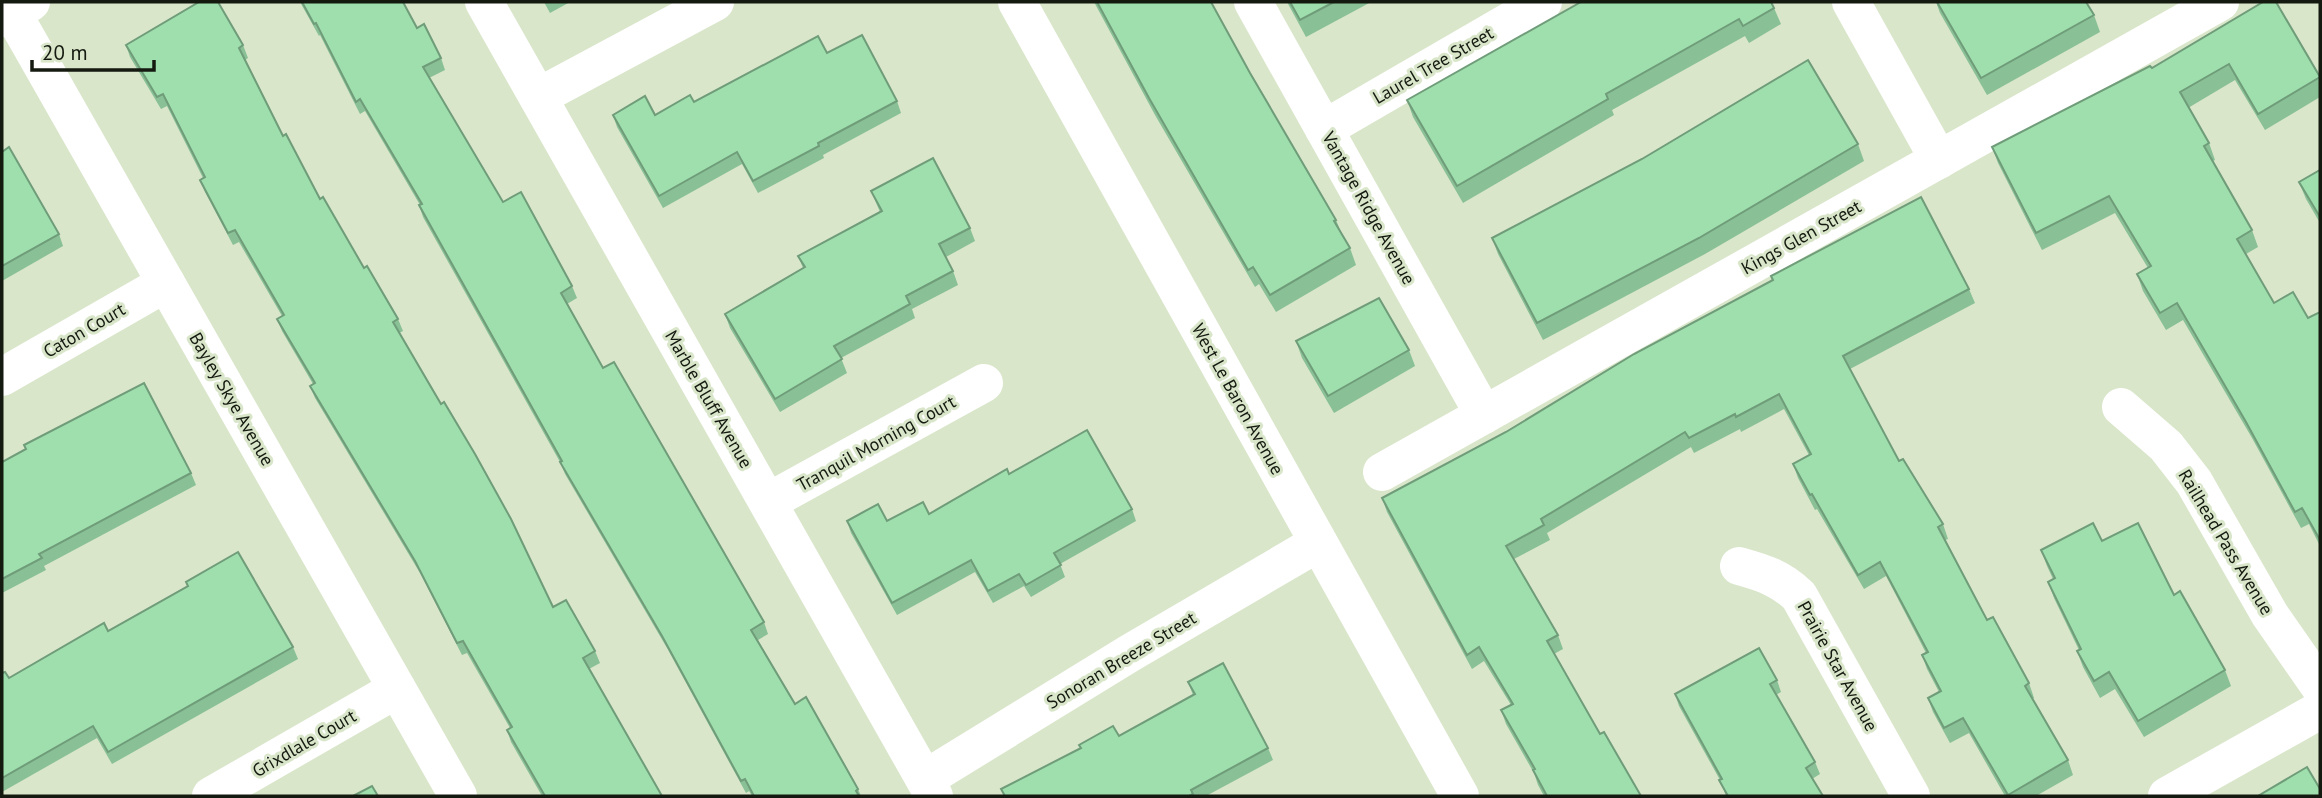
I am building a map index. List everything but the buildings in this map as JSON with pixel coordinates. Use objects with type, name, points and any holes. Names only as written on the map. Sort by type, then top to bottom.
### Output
[{"type":"street","name":"Marble Bluff Avenue","points":[[484,2],[929,788]]},
{"type":"street","points":[[538,97],[715,2]]},
{"type":"street","name":"West Le Baron Avenue","points":[[1017,2],[1460,796]]},
{"type":"street","name":"Vantage Ridge Avenue","points":[[1253,2],[1484,415]]},
{"type":"street","name":"Laurel Tree Street","points":[[1324,129],[1543,2]]},
{"type":"street","points":[[1851,2],[1939,159]]},
{"type":"street","name":"Kings Glen Street","points":[[1382,472],[1939,159],[2165,15],[2220,2]]},
{"type":"street","name":"Bayley Skye Avenue","points":[[13,8],[458,796]]},
{"type":"street","name":"Caton Court","points":[[2,377],[166,283]]},
{"type":"street","name":"Tranquil Morning Court","points":[[768,502],[984,383]]},
{"type":"street","name":"Railhead Pass Avenue","points":[[2121,407],[2166,446],[2194,482],[2270,615],[2320,687]]},
{"type":"street","name":"Sonoran Breeze Street","points":[[929,788],[1130,653],[1318,543]]},
{"type":"street","name":"Prairie Star Avenue","points":[[1739,566],[1784,582],[1799,596],[1911,796]]},
{"type":"street","name":"Grixdlale Court","points":[[211,796],[397,689]]},
{"type":"street","points":[[2167,796],[2320,710]]}]
